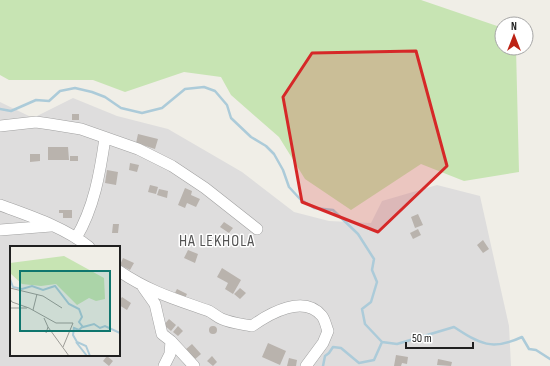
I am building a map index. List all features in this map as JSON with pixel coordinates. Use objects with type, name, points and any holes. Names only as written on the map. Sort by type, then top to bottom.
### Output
[{"type":"street","points":[[0,126],[43,123],[81,129],[138,149],[172,166],[205,188],[257,229]]},
{"type":"street","points":[[76,238],[84,225],[91,204],[105,138]]},
{"type":"street","points":[[0,205],[53,226],[88,246]]},
{"type":"street","points":[[0,230],[53,226]]},
{"type":"street","points":[[120,272],[143,286],[186,305],[210,312],[222,320],[252,326],[280,310],[298,306],[313,308],[323,317],[328,331],[323,342],[306,366]]},
{"type":"street","points":[[143,286],[155,304],[162,334],[171,341],[194,366]]},
{"type":"street","points":[[164,366],[170,354],[171,341]]},
{"type":"highlighted area","points":[[416,51],[447,166],[378,232],[302,202],[283,97],[312,53]]},
{"type":"shaded area","points":[[73,98],[117,116],[168,129],[242,172],[294,212],[329,221],[371,223],[382,201],[437,185],[480,196],[509,326],[511,366],[0,366],[0,102],[33,118]]},
{"type":"green space","points":[[0,0],[421,0],[494,25],[494,56],[516,56],[519,172],[464,181],[421,164],[351,210],[305,179],[279,137],[231,95],[221,77],[184,72],[125,92],[93,80],[9,80],[0,75]]},
{"type":"building","points":[[72,114],[79,114],[79,120],[72,120]]},
{"type":"building","points":[[138,134],[158,139],[155,149],[136,143]]},
{"type":"building","points":[[48,147],[68,147],[69,160],[48,160]]},
{"type":"building","points":[[30,154],[40,154],[40,161],[30,162]]},
{"type":"building","points":[[70,156],[78,156],[78,161],[70,161]]},
{"type":"building","points":[[130,163],[139,165],[137,172],[129,170]]},
{"type":"building","points":[[107,170],[118,172],[116,185],[105,183]]},
{"type":"building","points":[[150,185],[158,187],[156,194],[148,192]]},
{"type":"building","points":[[185,188],[192,191],[191,195],[200,199],[196,207],[187,203],[185,208],[178,205]]},
{"type":"building","points":[[159,189],[168,191],[167,198],[157,195]]},
{"type":"building","points":[[59,210],[72,210],[72,218],[63,218],[63,213],[59,213]]},
{"type":"building","points":[[418,214],[423,225],[415,228],[411,217]]},
{"type":"building","points":[[224,222],[233,228],[229,233],[220,227]]},
{"type":"building","points":[[113,224],[119,224],[118,233],[112,233]]},
{"type":"building","points":[[418,229],[421,235],[413,239],[410,233]]},
{"type":"building","points":[[483,240],[489,249],[483,253],[477,245]]},
{"type":"building","points":[[188,250],[198,254],[195,263],[184,258]]},
{"type":"building","points":[[123,258],[134,263],[130,270],[120,265]]},
{"type":"building","points":[[222,268],[241,280],[233,294],[225,289],[228,283],[217,277]]},
{"type":"building","points":[[240,288],[246,293],[240,299],[234,294]]},
{"type":"building","points":[[177,289],[187,294],[183,302],[173,297]]},
{"type":"building","points":[[122,297],[131,303],[127,310],[120,306],[120,300]]},
{"type":"building","points":[[169,319],[176,325],[171,331],[164,325]]},
{"type":"building","points":[[178,326],[183,331],[178,336],[173,332]]},
{"type":"building","points":[[211,326],[215,326],[217,330],[215,334],[211,334],[209,332],[209,328]]},
{"type":"building","points":[[268,343],[286,351],[280,365],[262,357]]},
{"type":"building","points":[[192,344],[201,354],[194,360],[185,350]]},
{"type":"building","points":[[396,355],[408,357],[407,364],[402,363],[401,366],[394,366]]},
{"type":"building","points":[[107,356],[113,361],[109,366],[103,361]]},
{"type":"building","points":[[212,356],[217,362],[213,366],[207,361]]},
{"type":"building","points":[[289,358],[297,360],[296,366],[287,366]]},
{"type":"building","points":[[438,359],[452,362],[451,366],[437,365]]},
{"type":"waterway","points":[[0,109],[11,111],[36,100],[49,101],[60,91],[75,88],[105,97],[121,108],[142,113],[162,108],[185,89],[204,87],[215,91],[227,105],[231,118],[251,137],[266,146],[274,154],[283,170],[289,187],[300,199],[314,208],[333,210],[358,234],[374,259],[372,270],[377,282],[371,302],[362,309],[365,324],[382,342],[397,344],[454,327],[471,338],[486,344],[502,344],[522,337],[529,349],[536,350],[550,359]]},
{"type":"waterway","points":[[323,366],[325,356],[333,347],[341,348],[359,363],[374,360],[382,342]]},
{"type":"district","name":"HA LEKHOLA","points":[[217,241]]}]
